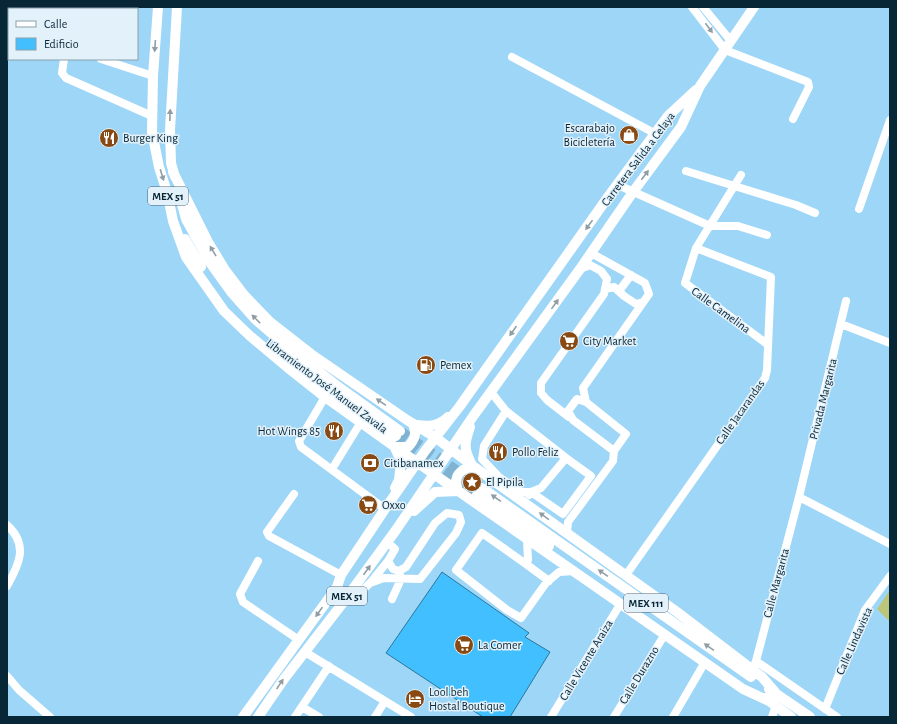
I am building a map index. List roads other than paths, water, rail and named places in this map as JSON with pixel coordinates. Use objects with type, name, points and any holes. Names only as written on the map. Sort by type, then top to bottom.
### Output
[{"type":"main road","name":"Libramiento José Manuel Zavala","points":[[158,7],[153,76],[152,132],[159,167],[183,236],[218,293],[238,316],[306,373],[397,438]]},
{"type":"main road","name":"Libramiento José Manuel Zavala","points":[[177,7],[170,130],[171,163],[186,219],[209,261],[255,319],[285,345],[336,385],[397,438]]},
{"type":"main road","name":"MEX 51","points":[[700,86],[731,41],[751,8]]},
{"type":"main road","name":"Carretera Salida a Celaya","points":[[417,462],[460,406],[668,116],[700,86]]},
{"type":"main road","name":"Carretera Salida a Celaya","points":[[433,474],[580,269],[633,192],[681,127],[700,86]]},
{"type":"main road","points":[[173,172],[208,242],[225,270],[244,296],[270,322],[311,354],[451,449],[754,665],[774,700]]},
{"type":"main road","points":[[167,192],[173,221],[186,257],[224,311],[261,345],[325,397],[361,422],[397,438],[408,447],[414,440],[416,433],[413,424]]},
{"type":"main road","points":[[576,243],[591,253]]},
{"type":"main road","points":[[413,424],[426,426],[444,422],[460,406]]},
{"type":"main road","points":[[473,466],[466,453],[465,439],[474,415]]},
{"type":"main road","points":[[397,438],[417,462],[527,540],[621,603],[743,689],[774,700]]},
{"type":"main road","points":[[384,509],[399,480],[401,461],[397,438]]},
{"type":"main road","name":"MEX 51","points":[[243,717],[336,587],[341,575],[417,462]]},
{"type":"main road","points":[[458,491],[456,483],[458,475],[464,469],[473,466]]},
{"type":"main road","name":"MEX 51","points":[[258,717],[284,679],[348,596],[396,530],[433,474]]},
{"type":"main road","points":[[396,530],[435,492],[458,491]]},
{"type":"main road","name":"MEX 111","points":[[480,492],[774,700],[791,717]]},
{"type":"main road","name":"MEX 111","points":[[774,700],[810,717]]},
{"type":"street","points":[[692,7],[725,50],[808,82],[809,87],[793,119]]},
{"type":"street","points":[[703,7],[731,41]]},
{"type":"street","points":[[512,57],[656,134]]},
{"type":"street","points":[[64,60],[62,72],[66,78],[152,116]]},
{"type":"street","points":[[104,60],[153,76]]},
{"type":"street","points":[[859,209],[890,120]]},
{"type":"street","points":[[686,171],[796,205],[815,213]]},
{"type":"street","points":[[696,248],[741,175]]},
{"type":"street","points":[[618,185],[710,226],[738,226],[767,235]]},
{"type":"street","name":"Calle Jacarandas","points":[[626,575],[765,378],[767,370],[771,277],[696,248]]},
{"type":"street","name":"Calle Camelina","points":[[696,248],[685,283],[767,344]]},
{"type":"street","points":[[586,402],[583,388],[649,294],[645,283],[591,253]]},
{"type":"street","points":[[580,269],[590,265],[601,271],[607,279],[604,294],[541,383],[542,393],[547,400],[614,451]]},
{"type":"street","points":[[619,291],[631,275]]},
{"type":"street","points":[[605,289],[614,287],[636,304],[643,302]]},
{"type":"street","name":"Privada Margarita","points":[[799,497],[846,300]]},
{"type":"street","points":[[841,324],[890,343]]},
{"type":"street","points":[[492,392],[506,411],[591,476],[563,514],[531,492]]},
{"type":"street","points":[[325,397],[299,441],[302,447],[384,509]]},
{"type":"street","points":[[567,532],[568,522],[613,461],[614,451],[626,434],[586,402],[577,399],[568,411],[573,420]]},
{"type":"street","points":[[506,411],[484,446],[482,459],[499,476],[522,492],[531,492],[541,488],[566,458]]},
{"type":"street","points":[[332,469],[361,422]]},
{"type":"street","points":[[528,505],[527,498],[531,492]]},
{"type":"street","points":[[294,494],[267,532],[269,536],[341,575]]},
{"type":"street","points":[[799,497],[890,544]]},
{"type":"street","name":"Calle Margarita","points":[[754,665],[799,497]]},
{"type":"street","points":[[370,583],[384,578],[400,575],[420,579],[456,533],[461,522],[459,515],[447,513],[435,523],[400,575],[392,600]]},
{"type":"street","points":[[7,525],[20,544],[21,556],[7,586]]},
{"type":"street","points":[[549,581],[482,533],[456,570],[507,610],[521,618],[549,581],[559,572],[574,571]]},
{"type":"street","points":[[526,564],[528,560],[527,540]]},
{"type":"street","points":[[336,587],[348,596],[362,591],[388,561],[395,549],[386,542]]},
{"type":"street","points":[[258,561],[240,594],[243,602],[299,640]]},
{"type":"street","points":[[388,561],[393,569],[400,575]]},
{"type":"street","name":"Calle Lindavista","points":[[825,709],[865,610],[890,576]]},
{"type":"street","name":"Calle Vicente Araiza","points":[[551,717],[621,603]]},
{"type":"street","name":"Calle Durazno","points":[[614,717],[665,634]]},
{"type":"street","points":[[305,652],[411,717]]},
{"type":"street","points":[[673,717],[705,662]]},
{"type":"street","points":[[754,665],[836,717]]},
{"type":"street","points":[[295,717],[329,666]]},
{"type":"street","points":[[7,676],[19,690],[50,717]]},
{"type":"street","points":[[772,717],[774,700]]},
{"type":"street","points":[[375,717],[385,701]]},
{"type":"street","points":[[302,707],[319,717]]},
{"type":"tunnel","points":[[400,431],[482,488]]},
{"type":"tunnel","points":[[396,436],[477,495]]},
{"type":"place","name":"Escarabajo Bicicletería","points":[[629,135]]},
{"type":"place","name":"Burger King","points":[[109,138]]},
{"type":"place","name":"City Market","points":[[569,341]]},
{"type":"place","name":"Pemex","points":[[426,365]]},
{"type":"place","name":"Hot Wings 85","points":[[334,431]]},
{"type":"place","name":"Pollo Feliz","points":[[498,452]]},
{"type":"place","name":"Citibanamex","points":[[370,463]]},
{"type":"place","name":"El Pipila","points":[[472,482]]},
{"type":"place","name":"Oxxo","points":[[368,505]]},
{"type":"place","name":"La Comer","points":[[464,645]]},
{"type":"place","name":"Lool beh Hostal Boutique","points":[[415,699]]}]
